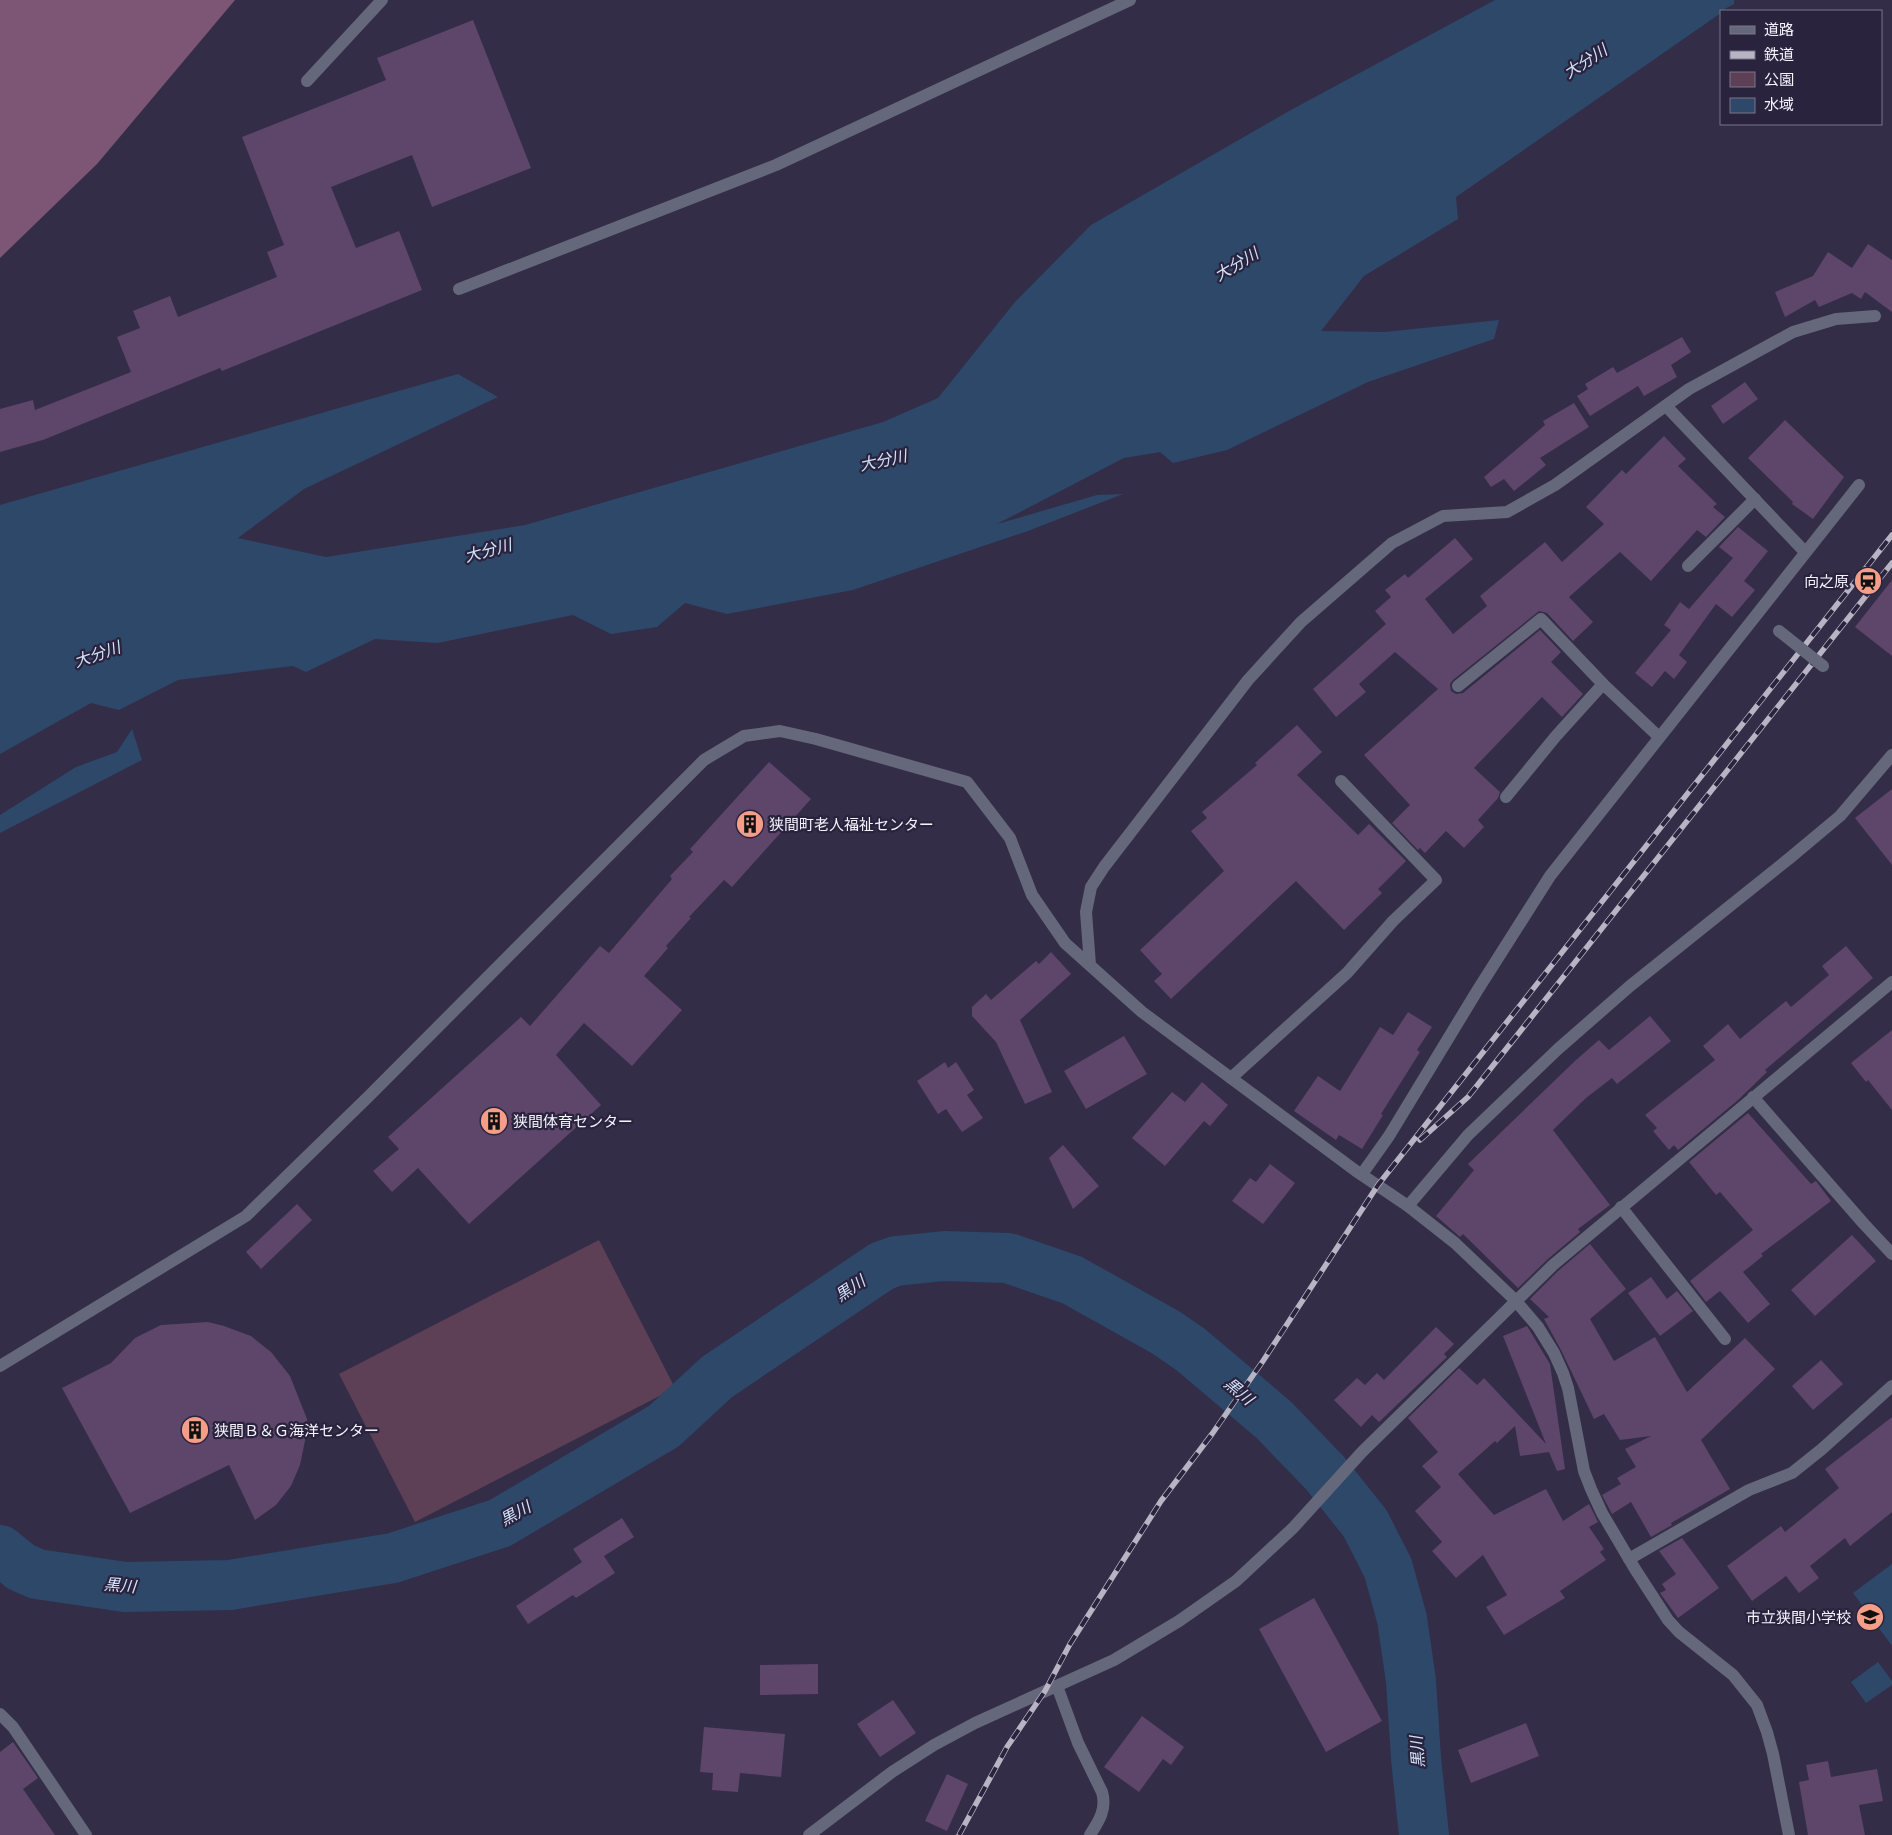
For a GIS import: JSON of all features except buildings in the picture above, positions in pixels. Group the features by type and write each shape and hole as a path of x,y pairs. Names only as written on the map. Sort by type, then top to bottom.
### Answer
{"street":[{"path":"307,81 382,0"},
{"path":"459,289 776,165 1130,0"},
{"path":"1090,965 1086,912 1092,886 1104,867 1248,680 1300,622 1392,543 1443,516 1507,512 1554,485 1689,389 1793,332 1836,319 1875,316"},
{"path":"1666,406 1805,552"},
{"path":"1362,1174 1389,1136 1477,991 1550,876 1859,485"},
{"path":"1688,566 1755,499"},
{"path":"1458,686 1542,619 1603,684 1659,738"},
{"path":"1779,631 1823,666"},
{"path":"1506,797 1556,736 1603,684"},
{"path":"0,1366 246,1216 369,1096 704,760 744,736 780,731 816,739 967,782 1010,838 1032,895 1065,943 1142,1012 1408,1206 1455,1243 1515,1300 1538,1327 1563,1373 1568,1388 1587,1480 1599,1508 1629,1559 1668,1620 1679,1632 1733,1675 1757,1705 1767,1732 1788,1835"},
{"path":"1408,1206 1468,1135 1551,1056 1630,986 1840,816 1892,755"},
{"path":"1231,1078 1347,973 1393,921 1436,880 1341,781"},
{"path":"809,1835 892,1772 934,1745 975,1723 1114,1660 1195,1610 1236,1581 1293,1528 1362,1452 1515,1300 1569,1250 1892,982"},
{"path":"1753,1097 1892,1254"},
{"path":"1621,1207 1725,1339"},
{"path":"1629,1559 1749,1490 1785,1477 1797,1470 1892,1386"},
{"path":"1057,1686 1078,1743 1105,1800 1102,1814 1090,1835"},
{"path":"0,1714 13,1727 86,1835"}],"green space":[{"path":"599,1240 675,1388 415,1522 339,1374"}],"shaded area":[{"path":"0,0 235,0 97,164 0,258"}],"water":[{"name":"大分川","path":"1495,0 1734,0 1734,4 1720,10 1720,14 1456,197 1458,219 1364,276 1321,331 1385,332 1499,320 1494,339 1368,382 1227,450 1173,463 1160,452 1124,458 997,524 1097,495 1123,494 1028,531 853,590 727,614 685,603 657,627 611,634 573,615 438,643 375,639 306,672 293,666 178,680 119,710 91,703 0,754 0,505 458,374 498,397 304,489 238,538 326,557 525,525 883,422 938,398 1015,302 1091,225 1289,111"},
{"path":"132,729 142,760 0,833 0,815 76,767 117,752"},
{"path":"1892,1564 1892,1646 1853,1593"},
{"path":"1878,1662 1892,1681 1892,1685 1866,1703 1851,1682"}],"waterway":[{"name":"黒川","path":"0,1550 21,1567 37,1574 125,1587 230,1585 393,1558 500,1523 664,1426 717,1377 882,1266 896,1261 944,1256 1008,1258 1072,1280 1165,1332 1190,1349 1274,1420 1325,1473 1365,1523 1388,1568 1402,1619 1411,1681 1424,1835"}],"railway":[{"path":"959,1835 1007,1747 1045,1691 1070,1644 1161,1501 1212,1434 1263,1361 1378,1185 1892,535"},
{"path":"1420,1140 1468,1097 1892,563"}],"place":[{"name":"向之原","path":"1868,581"},
{"name":"狭間町老人福祉センター","path":"750,824"},
{"name":"狭間体育センター","path":"494,1121"},
{"name":"狭間Ｂ＆Ｇ海洋センター","path":"195,1430"},
{"name":"市立狭間小学校","path":"1870,1617"}]}
